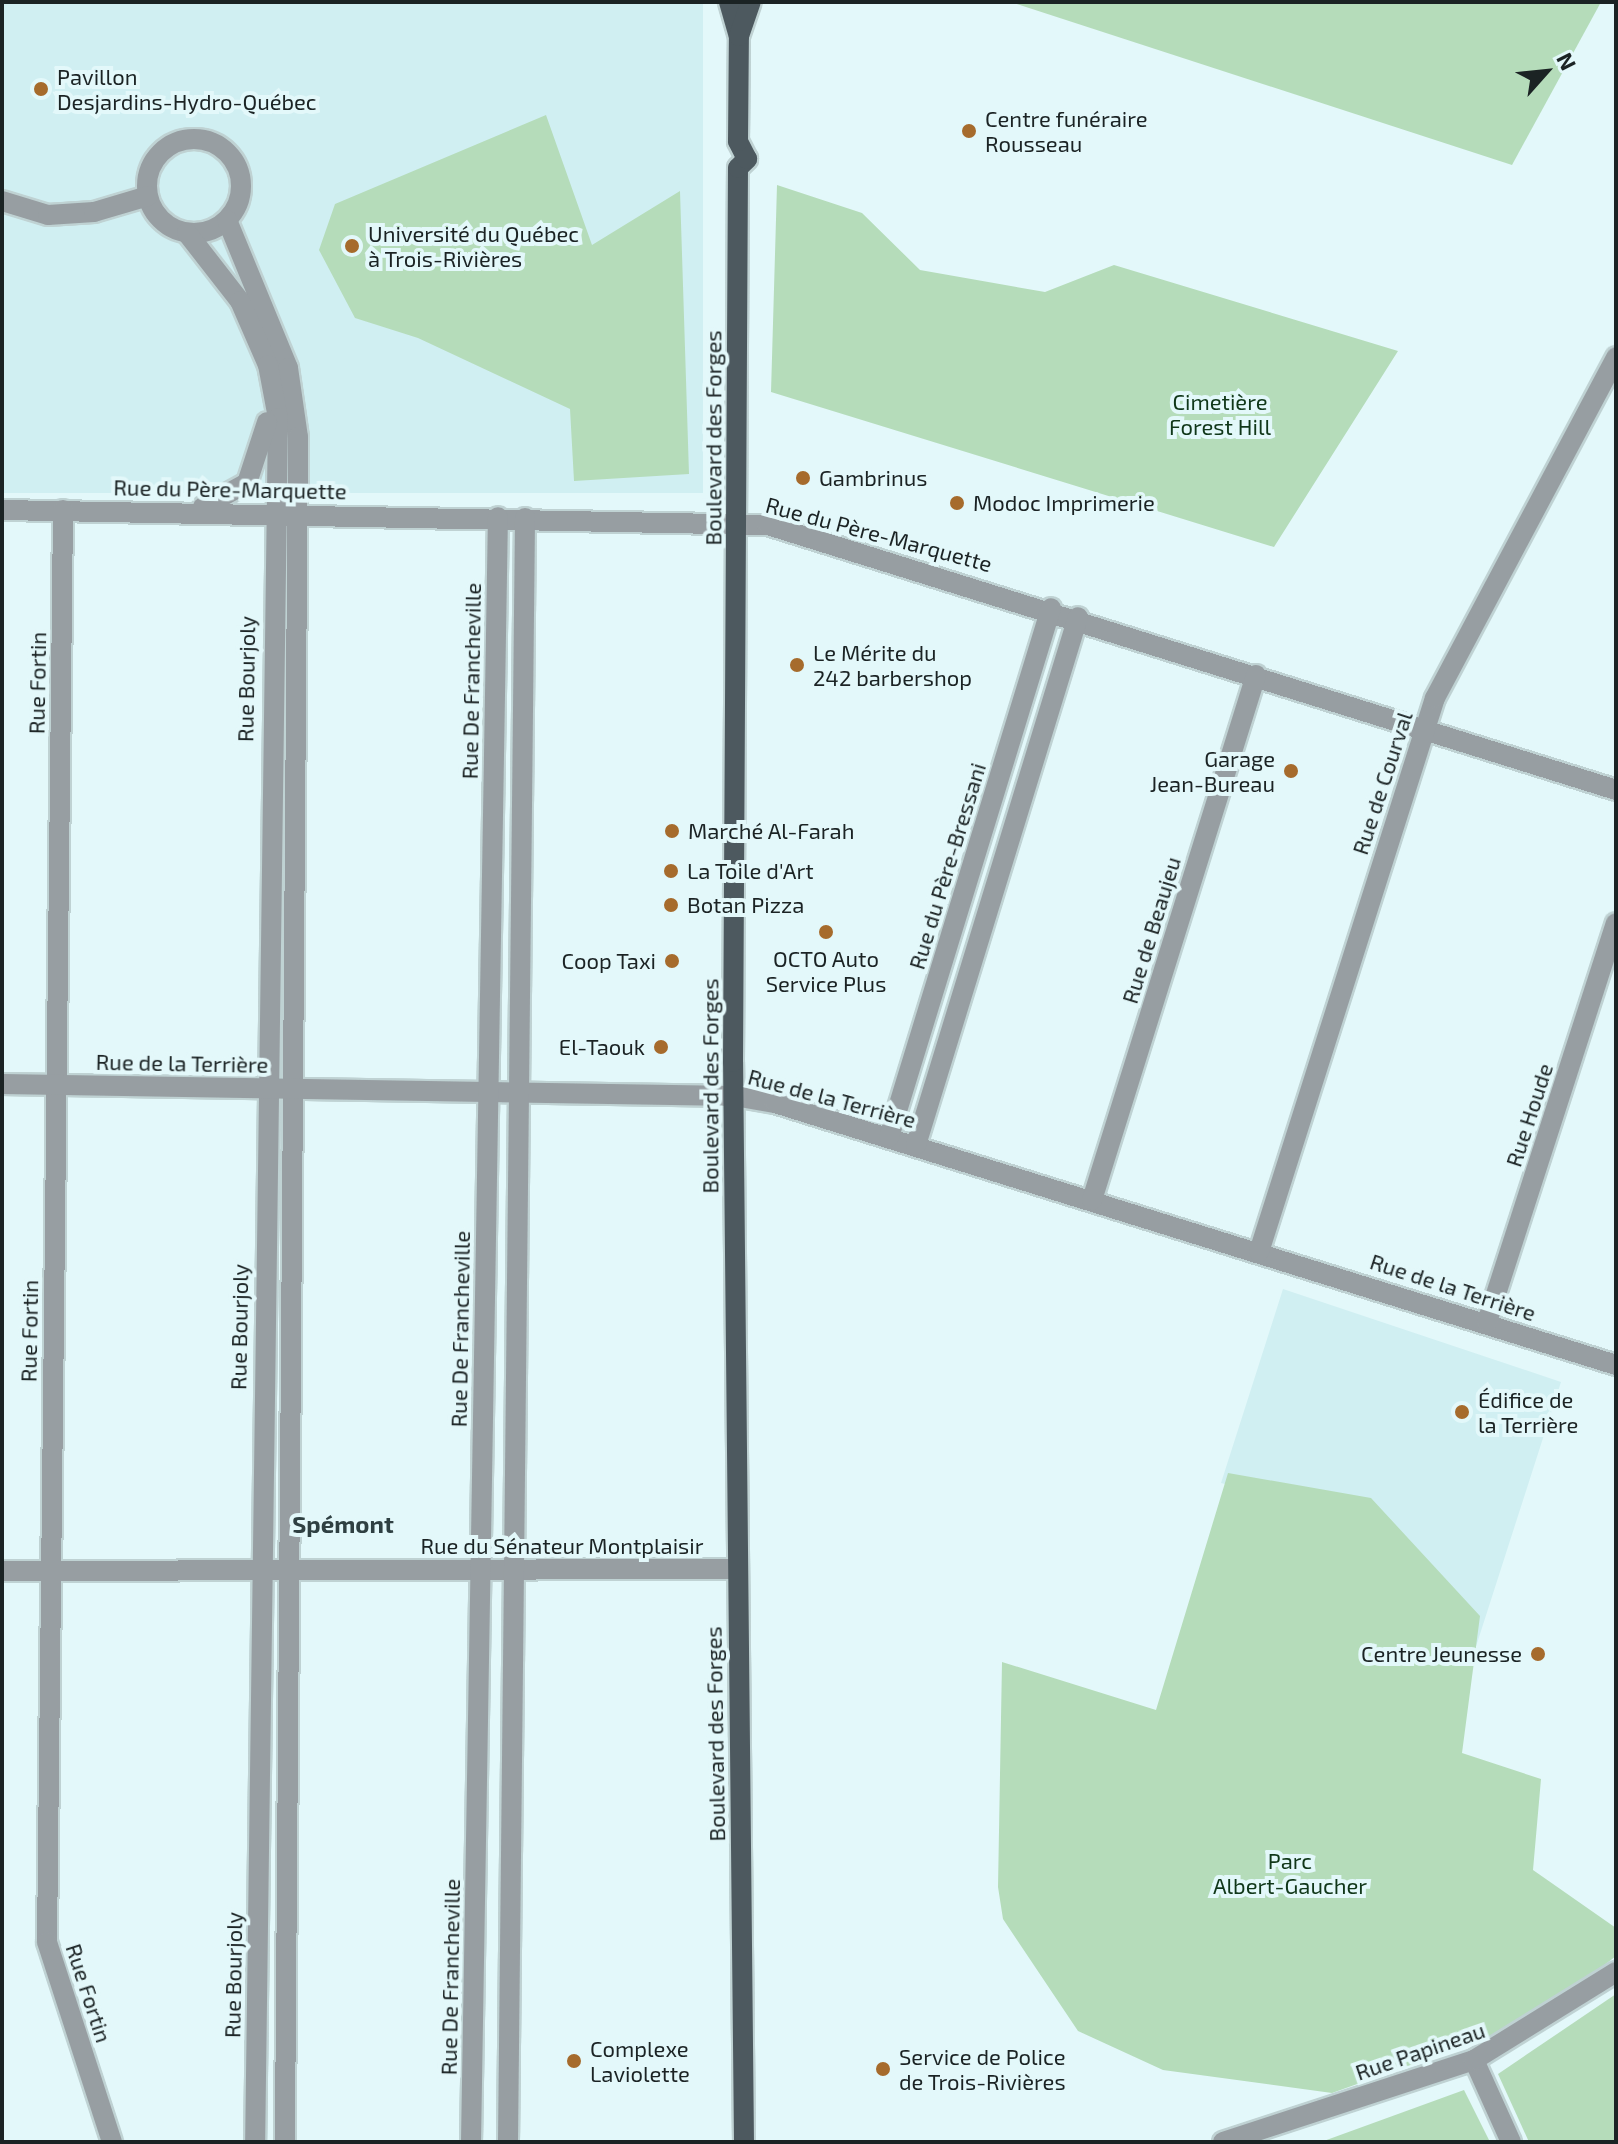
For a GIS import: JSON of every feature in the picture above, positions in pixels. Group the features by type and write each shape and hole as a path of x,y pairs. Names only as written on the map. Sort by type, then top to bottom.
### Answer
{"main road":[{"name":"Boulevard des Forges","path":"729,2 739,36 738,141 747,159 738,168 734,1096 744,2142"},
{"name":"Boulevard des Forges","path":"739,36 751,2"}],"street":[{"path":"188,512 235,494 251,478 274,386 240,301 187,233 162,221 148,196 151,167 169,146 213,143 240,178 227,220 291,378 300,514 285,2142"},
{"path":"2,201 48,215 94,212 148,196"},
{"path":"187,233 227,220"},
{"name":"Rue de Courval","path":"1259,1252 1424,730 1616,357"},
{"name":"Rue Bourjoly","path":"255,2142 274,386"},
{"name":"Rue du Père-Marquette","path":"2,510 736,521 1051,608 1616,790"},
{"name":"Rue Fortin","path":"63,510 47,1942 112,2142"},
{"name":"Rue De Francheville","path":"471,2142 498,517"},
{"path":"508,2142 525,518"},
{"name":"Rue du Père-Bressani","path":"889,1137 1051,608"},
{"path":"916,1145 1078,617"},
{"name":"Rue de Beaujeu","path":"1092,1200 1256,675"},
{"name":"Rue Houde","path":"1487,1322 1616,923"},
{"name":"Rue de la Terrière","path":"2,1084 734,1096 916,1145 1616,1365"},
{"name":"Rue du Sénateur Montplaisir","path":"2,1571 738,1569"},
{"name":"Rue Papineau","path":"1223,2142 1474,2060 1616,1972"},
{"path":"1474,2060 1511,2142"}],"shaded area":[{"name":"Université du Québec à Trois-Rivières","path":"2,2 703,2 703,493 2,493"},
{"path":"1283,1289 1561,1382 1427,1799 1322,1508 1221,1483"}],"green space":[{"path":"1011,2 1601,2 1512,165"},
{"path":"546,115 592,245 680,191 689,474 574,481 570,409 418,338 355,318 319,250 335,204"},
{"name":"Cimetière Forest Hill","path":"777,185 862,213 920,270 1045,292 1114,265 1398,351 1274,547 771,392"},
{"name":"Parc Albert-Gaucher","path":"1228,1473 1371,1498 1480,1616 1462,1753 1541,1779 1533,1870 1616,1928 1616,1956 1531,2022 1332,2093 1163,2070 1078,2031 1003,1919 998,1887 1002,1662 1156,1710"},
{"path":"1616,1994 1616,2142 1529,2142 1498,2074"},
{"path":"1464,2090 1490,2142 1321,2142"}],"place":[{"name":"Pavillon Desjardins-Hydro-Québec","path":"41,89"},
{"name":"Centre funéraire Rousseau","path":"969,131"},
{"name":"Université du Québec à Trois-Rivières","path":"352,246"},
{"name":"Gambrinus","path":"803,478"},
{"name":"Modoc Imprimerie","path":"957,503"},
{"name":"Le Mérite du 242 barbershop","path":"797,665"},
{"name":"Garage Jean-Bureau","path":"1291,771"},
{"name":"Marché Al-Farah","path":"672,831"},
{"name":"La Toile d'Art","path":"671,871"},
{"name":"Botan Pizza","path":"671,905"},
{"name":"OCTO Auto Service Plus","path":"826,932"},
{"name":"Coop Taxi","path":"672,961"},
{"name":"El-Taouk","path":"661,1047"},
{"name":"Édifice de la Terrière","path":"1462,1412"},
{"name":"Centre Jeunesse","path":"1538,1654"},
{"name":"Complexe Laviolette","path":"574,2061"},
{"name":"Service de Police de Trois-Rivières","path":"883,2069"}],"district":[{"name":"Spémont","path":"343,1524"}]}
